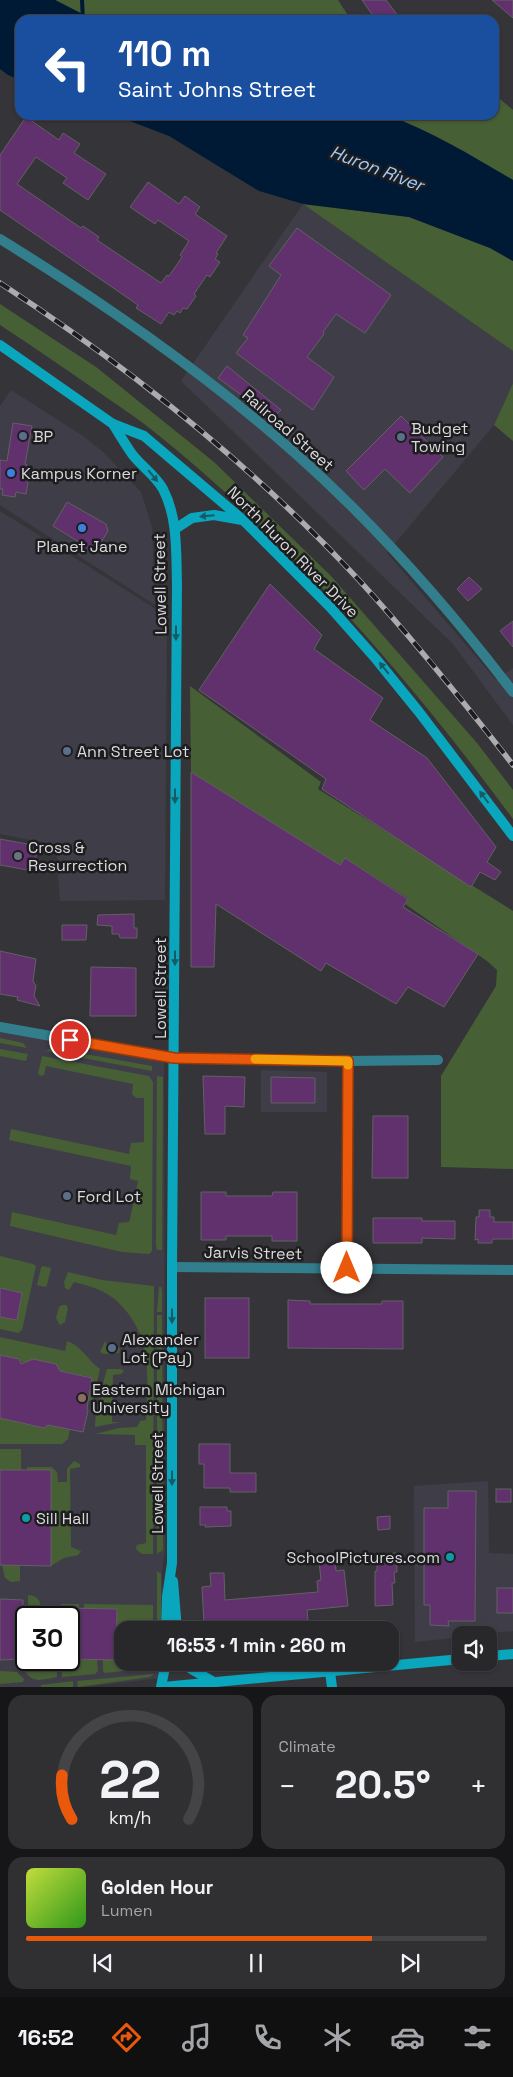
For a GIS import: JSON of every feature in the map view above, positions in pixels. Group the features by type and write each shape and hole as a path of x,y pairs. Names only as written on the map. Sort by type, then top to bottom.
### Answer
{"main road":[{"name":"North Huron River Drive","path":"0,345 113,424 144,436 242,520 330,607 376,659 420,712 513,836"},
{"name":"Lowell Street","path":"113,424 132,455 151,473 162,488 169,503 175,529 177,584 172,1267 172,1572 176,1621"},
{"path":"175,529 192,518 214,515 242,520"},
{"name":"Lowell Street","path":"166,1621 167,1597 172,1572"},
{"path":"497,1655 513,1654"},
{"path":"165,1671 162,1687 452,1660"},
{"path":"195,1671 214,1682"},
{"path":"330,1672 332,1687"}],"street":[{"name":"Railroad Street","path":"0,239 117,315 182,361 297,455 356,511 411,570 480,648 513,692"},
{"path":"0,1027 174,1058 348,1061 438,1060"},
{"path":"347,1268 348,1061"},
{"name":"Jarvis Street","path":"172,1267 513,1270"}],"shaded area":[{"path":"303,204 513,351 513,383 494,425 387,553 496,680 513,668 513,725 453,644 181,381"},
{"path":"11,390 83,436 103,452 141,492 152,527 155,605 0,505 0,406"},
{"name":"Ann Street Lot","path":"0,511 167,616 165,900 60,901 56,845 0,834"},
{"name":"Eastern Michigan University","path":"0,1022 164,1052 165,1550 162,1571 164,1621 114,1621 114,1671 163,1671 161,1678 85,1687 0,1687"},
{"path":"261,1070 327,1072 327,1112 261,1112"},
{"path":"488,1481 489,1553 513,1554 513,1631 497,1632 497,1626 452,1626 452,1638 415,1642 414,1486"}],"green space":[{"path":"55,0 338,0 348,15 85,15"},
{"path":"499,98 513,110 513,180 436,136 401,120 499,120"},
{"path":"303,204 409,217 490,248 513,261 513,351"},
{"path":"0,304 96,367 214,462 331,576 477,743 513,790 513,819 432,714 300,564 203,473 152,430 0,325"},
{"path":"513,383 513,441 494,425"},
{"path":"190,686 321,782 318,789 513,911 513,1169 441,1167 441,1076 496,986 497,970 405,904 408,898 345,858 340,865 191,772"},
{"path":"0,1038 23,1043 27,1048 0,1043"},
{"path":"51,1048 152,1066 152,1071 46,1051"},
{"path":"0,1049 28,1054 26,1061 0,1056"},
{"path":"42,1056 149,1076 153,1082 152,1251 149,1254 122,1252 10,1226 12,1212 116,1235 119,1223 129,1222 138,1181 130,1179 131,1166 9,1140 11,1129 129,1154 131,1143 144,1142 144,1098 136,1098 132,1094 133,1084 46,1066 44,1075 41,1076 38,1074"},
{"path":"157,1076 163,1077 162,1250 157,1250 156,1245"},
{"path":"0,1256 36,1266 22,1330 18,1333 0,1329 0,1317 17,1320 22,1293 0,1288"},
{"path":"43,1266 51,1268 45,1287 37,1285"},
{"path":"68,1272 102,1280 154,1286 153,1554 142,1554 136,1549 137,1545 146,1543 146,1445 135,1445 135,1435 95,1434 119,1428 137,1427 140,1421 146,1420 147,1364 145,1350 135,1325 118,1302 95,1288 74,1282 69,1290 65,1288 64,1282"},
{"path":"159,1287 162,1290 162,1312 157,1312"},
{"path":"66,1305 68,1308 65,1322 60,1325 56,1318 59,1307"},
{"path":"157,1315 162,1315 163,1550 157,1554"},
{"path":"0,1337 65,1351 67,1341 77,1346 100,1369 93,1400 88,1401 92,1380 90,1377 21,1362 19,1359 0,1355"},
{"path":"105,1341 109,1349 118,1347 120,1349 119,1353 104,1354 100,1352"},
{"path":"107,1369 121,1369 124,1371 121,1374 113,1375 112,1422 120,1422 95,1427 96,1409"},
{"path":"0,1418 44,1428 48,1425 70,1429 68,1439 62,1444 0,1444"},
{"path":"0,1449 21,1449 21,1470 0,1470"},
{"path":"74,1461 80,1464 80,1467 70,1469 71,1547 81,1551 78,1555 64,1558 51,1566 51,1471 27,1470 27,1467 52,1467 57,1472 58,1482 67,1482 67,1469"},
{"path":"2,1565 20,1565 20,1581 11,1582 5,1578"},
{"path":"157,1571 161,1574 161,1621 157,1621"},
{"path":"28,1595 36,1597 41,1605 41,1606 28,1606"},
{"path":"61,1604 79,1604 79,1606 61,1606"},
{"path":"84,1604 153,1605 153,1621 117,1621 117,1609 84,1608"},
{"path":"80,1660 97,1660 98,1671 95,1674 62,1677 62,1671 80,1671"},
{"path":"103,1660 114,1660 114,1671 124,1671 105,1673 103,1671"},
{"path":"0,1671 17,1672 24,1679 23,1682 0,1684"},
{"path":"26,1671 57,1671 57,1677 36,1680"},
{"path":"153,1674 150,1677 78,1687 77,1681"},
{"path":"73,1681 73,1687 41,1687 41,1685"}],"water":[{"path":"0,0 55,0 84,15 15,15 15,78 0,69"},
{"name":"Huron River","path":"127,120 400,120 467,153 513,180 513,261 490,248 409,217 303,204 259,191 169,136"}],"building":[{"path":"362,0 386,0 397,15 372,15"},
{"path":"492,0 513,0 513,18"},
{"path":"24,120 30,120 59,140 63,133 80,144 74,153 106,174 88,200 63,183 67,178 36,157 17,184 81,228 83,226 99,237 97,240 161,283 167,275 169,276 182,257 180,255 189,241 158,220 155,224 130,207 148,182 179,204 185,196 200,207 195,214 227,236 216,253 218,254 215,259 220,262 210,277 207,275 194,294 196,296 187,309 183,308 180,313 177,311 174,315 169,312 161,324 136,308 138,305 0,210 0,155"},
{"path":"297,228 391,295 365,333 336,314 323,332 324,334 307,357 334,377 313,410 236,353 248,338 243,335 281,275 269,266"},
{"path":"227,366 281,410 273,418 218,378"},
{"name":"Budget Towing","path":"401,416 443,457 410,493 385,469 364,490 346,471"},
{"path":"13,423 32,426 25,464 27,469 30,470 26,494 16,492 15,497 2,495 3,489 0,489 0,460 7,461"},
{"name":"Planet Jane","path":"67,502 106,524 108,531 95,552 53,526"},
{"path":"469,577 482,589 468,601 457,589"},
{"path":"270,584 322,635 314,649 383,698 370,720 427,758 496,847 487,862 501,872 495,880 480,872 471,887 322,789 326,779 199,690"},
{"path":"513,621 513,647 500,631"},
{"path":"191,772 340,865 345,858 408,899 403,907 478,954 444,1007 408,987 396,1004 326,963 321,971 216,904 214,967 191,967"},
{"name":"Cross & Resurrection","path":"0,839 38,846 33,871 0,865"},
{"path":"134,914 134,928 137,928 137,938 120,938 119,934 112,934 112,926 97,925 98,915"},
{"path":"62,925 87,925 86,940 62,940"},
{"path":"0,951 36,959 33,981 36,986 34,996 40,1006 17,1000 18,997 0,994"},
{"path":"91,967 136,968 136,1016 90,1016"},
{"path":"203,1076 245,1077 244,1107 225,1106 225,1134 205,1134"},
{"path":"271,1077 315,1078 315,1103 271,1103"},
{"path":"373,1116 408,1116 408,1178 372,1178"},
{"path":"201,1192 226,1192 226,1196 272,1196 273,1192 297,1192 297,1241 272,1241 272,1236 226,1236 226,1240 201,1240"},
{"path":"479,1210 490,1210 490,1217 494,1217 494,1222 513,1222 513,1239 494,1239 492,1243 478,1243 478,1239 475,1240 476,1217 479,1217"},
{"path":"373,1218 422,1218 422,1221 455,1221 455,1239 422,1238 422,1243 373,1243"},
{"path":"0,1288 22,1293 17,1320 0,1317"},
{"path":"205,1298 249,1298 249,1358 205,1358"},
{"path":"288,1300 310,1301 310,1304 382,1304 382,1301 403,1301 403,1349 288,1348"},
{"path":"0,1355 19,1359 21,1364 33,1359 56,1364 60,1371 92,1378 83,1432 48,1425 44,1428 0,1418"},
{"path":"199,1444 230,1444 230,1473 256,1473 256,1492 230,1492 230,1488 204,1488 204,1464 199,1464"},
{"name":"Sill Hall","path":"0,1470 51,1470 51,1566 0,1565"},
{"path":"496,1489 511,1489 511,1502 496,1502"},
{"name":"SchoolPictures.com","path":"448,1491 476,1491 475,1621 448,1621 449,1626 430,1625 430,1605 424,1605 424,1508 448,1508"},
{"path":"200,1507 227,1507 227,1511 231,1511 231,1526 205,1527 206,1525 200,1525"},
{"path":"390,1516 390,1529 378,1530 377,1517"},
{"path":"396,1553 397,1572 394,1572 395,1583 392,1583 393,1605 375,1606 375,1571 377,1571 377,1565 381,1565 380,1556"},
{"path":"335,1559 336,1571 344,1570 348,1606 307,1610 308,1621 204,1621 202,1587 211,1586 210,1573 224,1573 225,1600 318,1592 317,1581 321,1580 319,1561"},
{"path":"497,1588 513,1588 513,1613 497,1613"},
{"path":"0,1599 23,1600 23,1606 15,1606 15,1659 0,1660"},
{"path":"80,1608 117,1609 117,1621 114,1621 114,1660 80,1659"}],"waterway":[{"path":"82,0 83,15"}],"railway":[{"path":"0,283 96,349 142,384 188,420 276,497 358,579 437,670 513,765"}],"slow traffic":[{"path":"255,1059 348,1061 348,1065"}],"place":[{"name":"BP","path":"23,436"},
{"name":"Budget Towing","path":"401,437"},
{"name":"Kampus Korner","path":"11,473"},
{"name":"Planet Jane","path":"82,528"},
{"name":"Ann Street Lot","path":"67,751"},
{"name":"Cross & Resurrection","path":"18,856"},
{"name":"Ford Lot","path":"67,1196"},
{"name":"Alexander Lot (Pay)","path":"112,1348"},
{"name":"Eastern Michigan University","path":"82,1398"},
{"name":"Sill Hall","path":"26,1518"},
{"name":"SchoolPictures.com","path":"450,1557"}],"route":[{"path":"70,1040 174,1058 348,1061 347,1268"}]}
